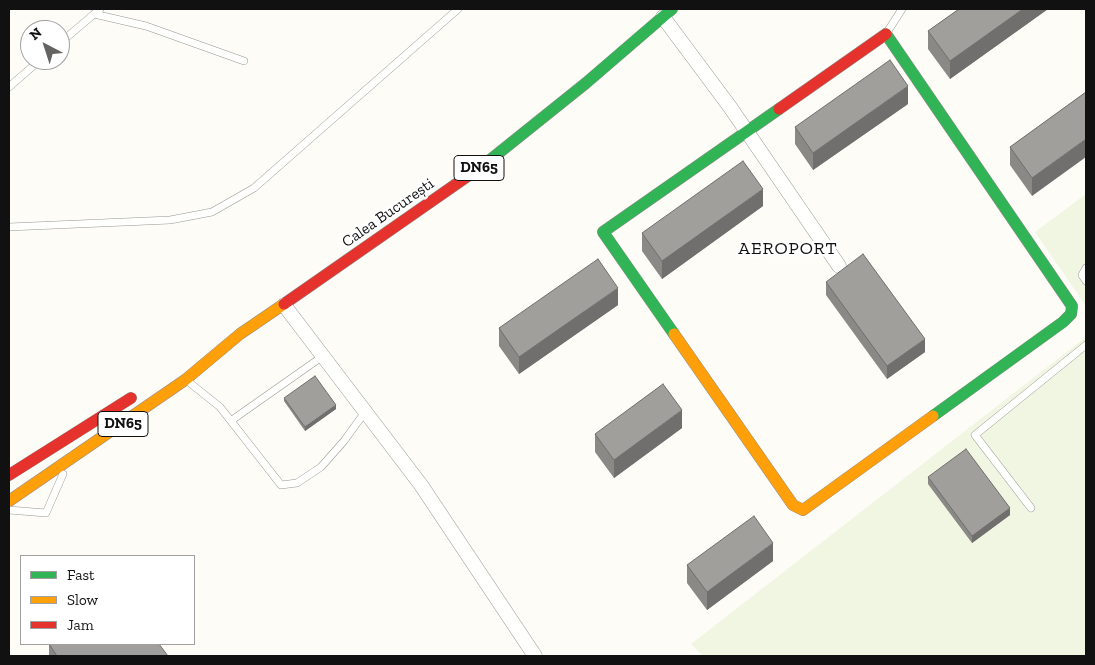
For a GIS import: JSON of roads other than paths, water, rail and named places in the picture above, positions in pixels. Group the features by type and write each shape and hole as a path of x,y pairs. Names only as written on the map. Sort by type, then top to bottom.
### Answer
{"main road":[{"name":"Calea București","path":"9,501 185,380 232,340 489,161 586,83 668,13"},
{"path":"886,34 1068,299 1072,306 1071,314 1055,328 803,510 793,505 603,232 886,34"},
{"name":"Calea București","path":"184,365 232,340"},
{"name":"DN65","path":"9,475 144,390"},
{"name":"DN65","path":"9,462 82,429"}],"street":[{"path":"668,13 746,133 839,266"},
{"path":"284,304 421,485 535,656"}],"lane":[{"path":"9,227 170,220 212,212 254,188 458,9"},
{"path":"886,34 902,9"},
{"path":"70,34 97,11 146,26 244,61"},
{"path":"9,87 29,70"},
{"path":"1086,268 1082,275 1086,281"},
{"path":"1031,508 975,435 1086,345"},
{"path":"232,420 324,355"},
{"path":"185,380 220,407 232,420 280,485 296,483 321,467 344,441 365,412"},
{"path":"9,510 46,513 68,462"}],"district":[{"name":"AEROPORT","path":"788,249"}]}
